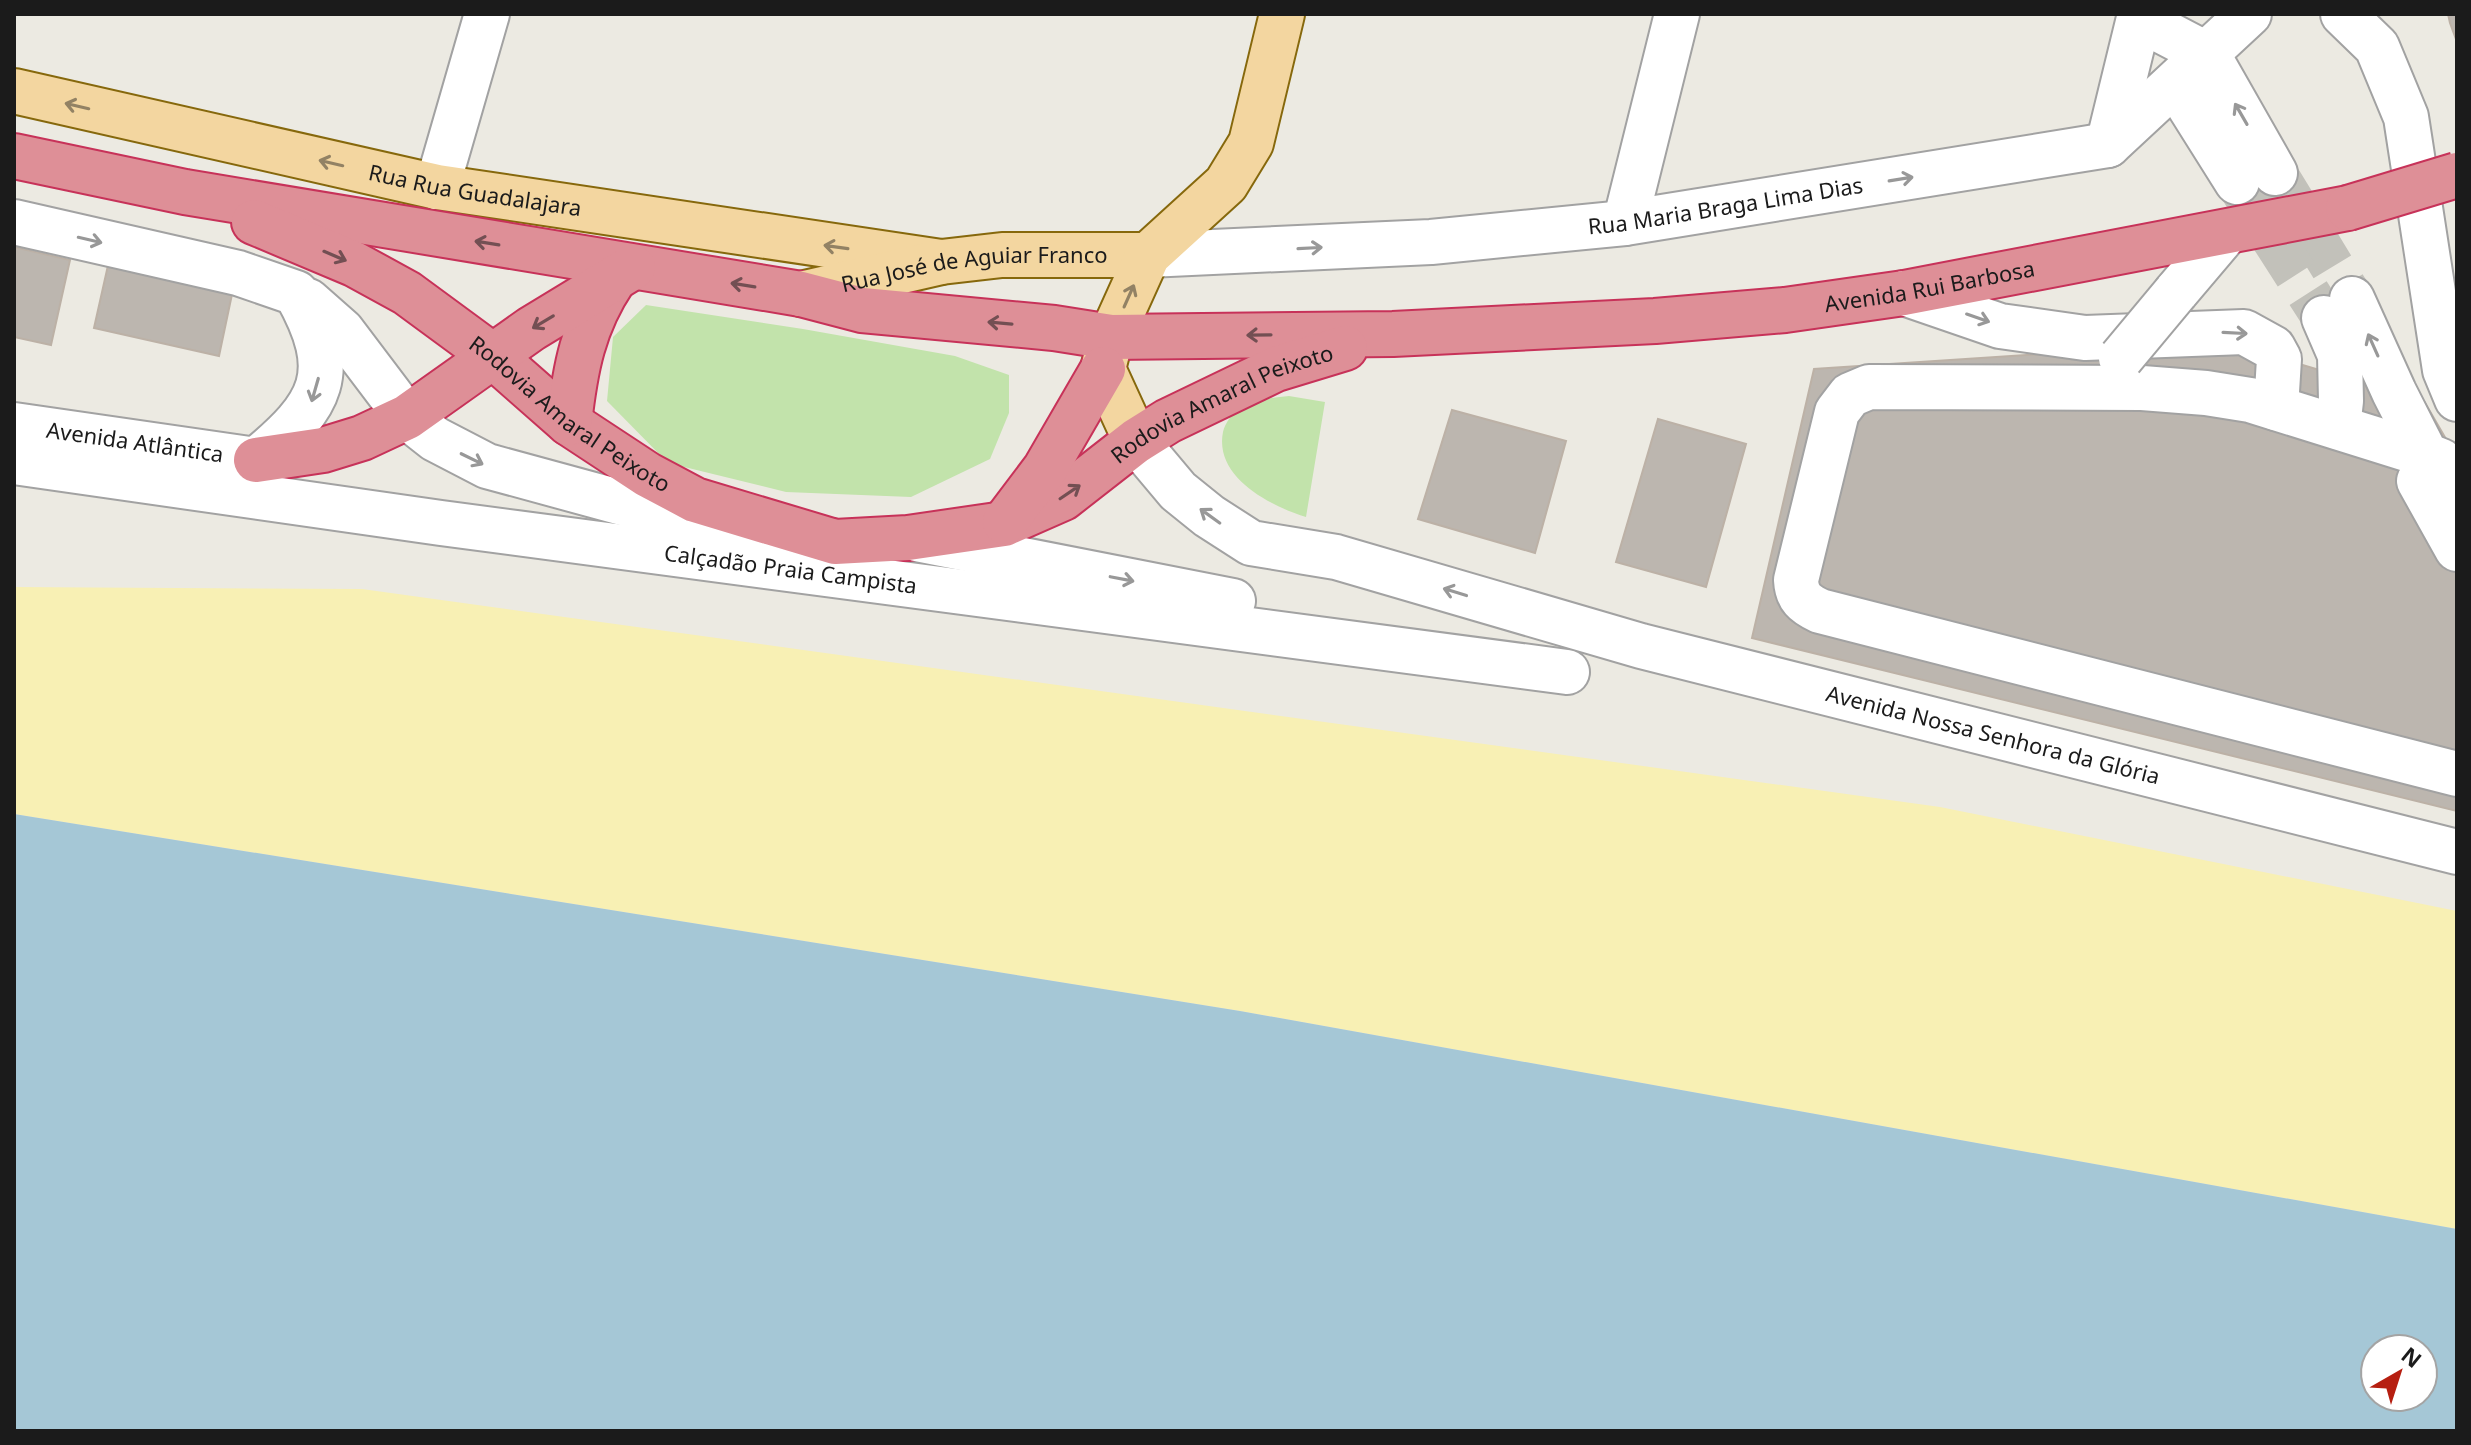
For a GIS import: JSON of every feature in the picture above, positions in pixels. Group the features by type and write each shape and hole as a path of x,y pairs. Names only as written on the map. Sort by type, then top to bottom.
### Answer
{"highway":[{"name":"Rodovia Amaral Peixoto","path":"14,156 185,192 624,273 801,294 862,310 1054,328 1107,353 1393,334"},
{"name":"Avenida Rui Barbosa","path":"1393,334 1655,321 1785,310 1904,293 2348,208 2457,175"},
{"name":"Rodovia Amaral Peixoto","path":"185,192 354,264 407,293 494,357 569,423 648,475 695,500 835,542 908,538 1004,524 1063,498 1136,441 1205,402 1276,369 1393,334"},
{"path":"256,460 323,450 362,438 407,417 531,329 624,273"},
{"path":"569,423 574,377 591,318 624,273"},
{"path":"1004,524 1045,469 1107,353"}],"main road":[{"name":"Rua José de Aguiar Franco","path":"1107,353 1148,255 1226,184 1251,143 1282,14"},
{"name":"Rua Rua Guadalajara","path":"14,91 437,187 941,262"},
{"name":"Rua José de Aguiar Franco","path":"801,294 941,262 1002,255 1148,255"},
{"path":"1107,353 1136,441"}],"street":[{"path":"437,187 487,14"},
{"path":"1625,223 1677,14"},
{"path":"2108,145 2249,14"},
{"path":"2343,14 2377,47 2406,117 2445,370 2457,399"},
{"path":"2108,145 2139,17 2208,55 2256,178 2176,85"},
{"name":"Rua Maria Braga Lima Dias","path":"1148,255 1431,242 1625,223 2108,145"},
{"path":"14,222 238,273 296,293 324,313 342,331 407,417 435,439 487,466 718,529 835,542"},
{"path":"2115,365 2226,233"},
{"path":"256,460 291,431 309,408 319,385 321,350 312,321 296,293"},
{"path":"1904,293 2000,326 2085,338 2244,332 2273,348 2279,359 2276,408"},
{"path":"2338,427 2338,308 2442,468 2457,505"},
{"path":"2457,549 2379,413 2270,383 2115,365 1965,375 1893,385 1878,391 1868,400 1858,423 1824,559 1825,572 1831,583 1844,588 2457,747"},
{"path":"2130,662 2068,685 1826,625 1817,620 1796,591 1796,580 1837,412 1850,395 1869,387 2142,388 2206,393 2250,400 2338,427 2442,468"},
{"name":"Avenida Atlântica","path":"14,425 256,460"},
{"name":"Avenida Nossa Senhora da Glória","path":"1136,441 1178,491 1251,543 1336,557 1657,650 2457,852"},
{"name":"Calçadão Praia Campista","path":"14,462 441,523 1567,672"},
{"path":"908,538 1332,620 1455,635 1530,615"},
{"path":"1805,603 1820,611 2457,774"}],"green space":[{"path":"646,305 955,356 1009,375 1009,413 990,459 911,497 786,492 668,463 607,401 613,337"},
{"path":"1289,396 1325,402 1306,517 1277,505 1248,487 1227,463 1223,448 1224,429 1238,409 1246,404"}],"sand":[{"path":"14,587 362,589 1940,807 2457,911 2457,1229 1240,1011 14,814"}],"water":[{"path":"14,814 1240,1011 2457,1229 2457,1431 14,1431"}],"building":[{"path":"2448,14 2457,14 2457,42 2450,23"},
{"path":"14,247 70,260 51,345 14,337"},
{"path":"111,252 235,280 219,356 94,328"},
{"path":"2225,342 2424,401 2457,458 2457,811 1752,638 1814,369"},
{"path":"1452,410 1566,441 1535,553 1418,519"},
{"path":"1658,419 1746,444 1706,587 1616,562"}],"tunnel":[{"path":"2275,173 2352,299"},
{"path":"2237,182 2324,318"}]}
